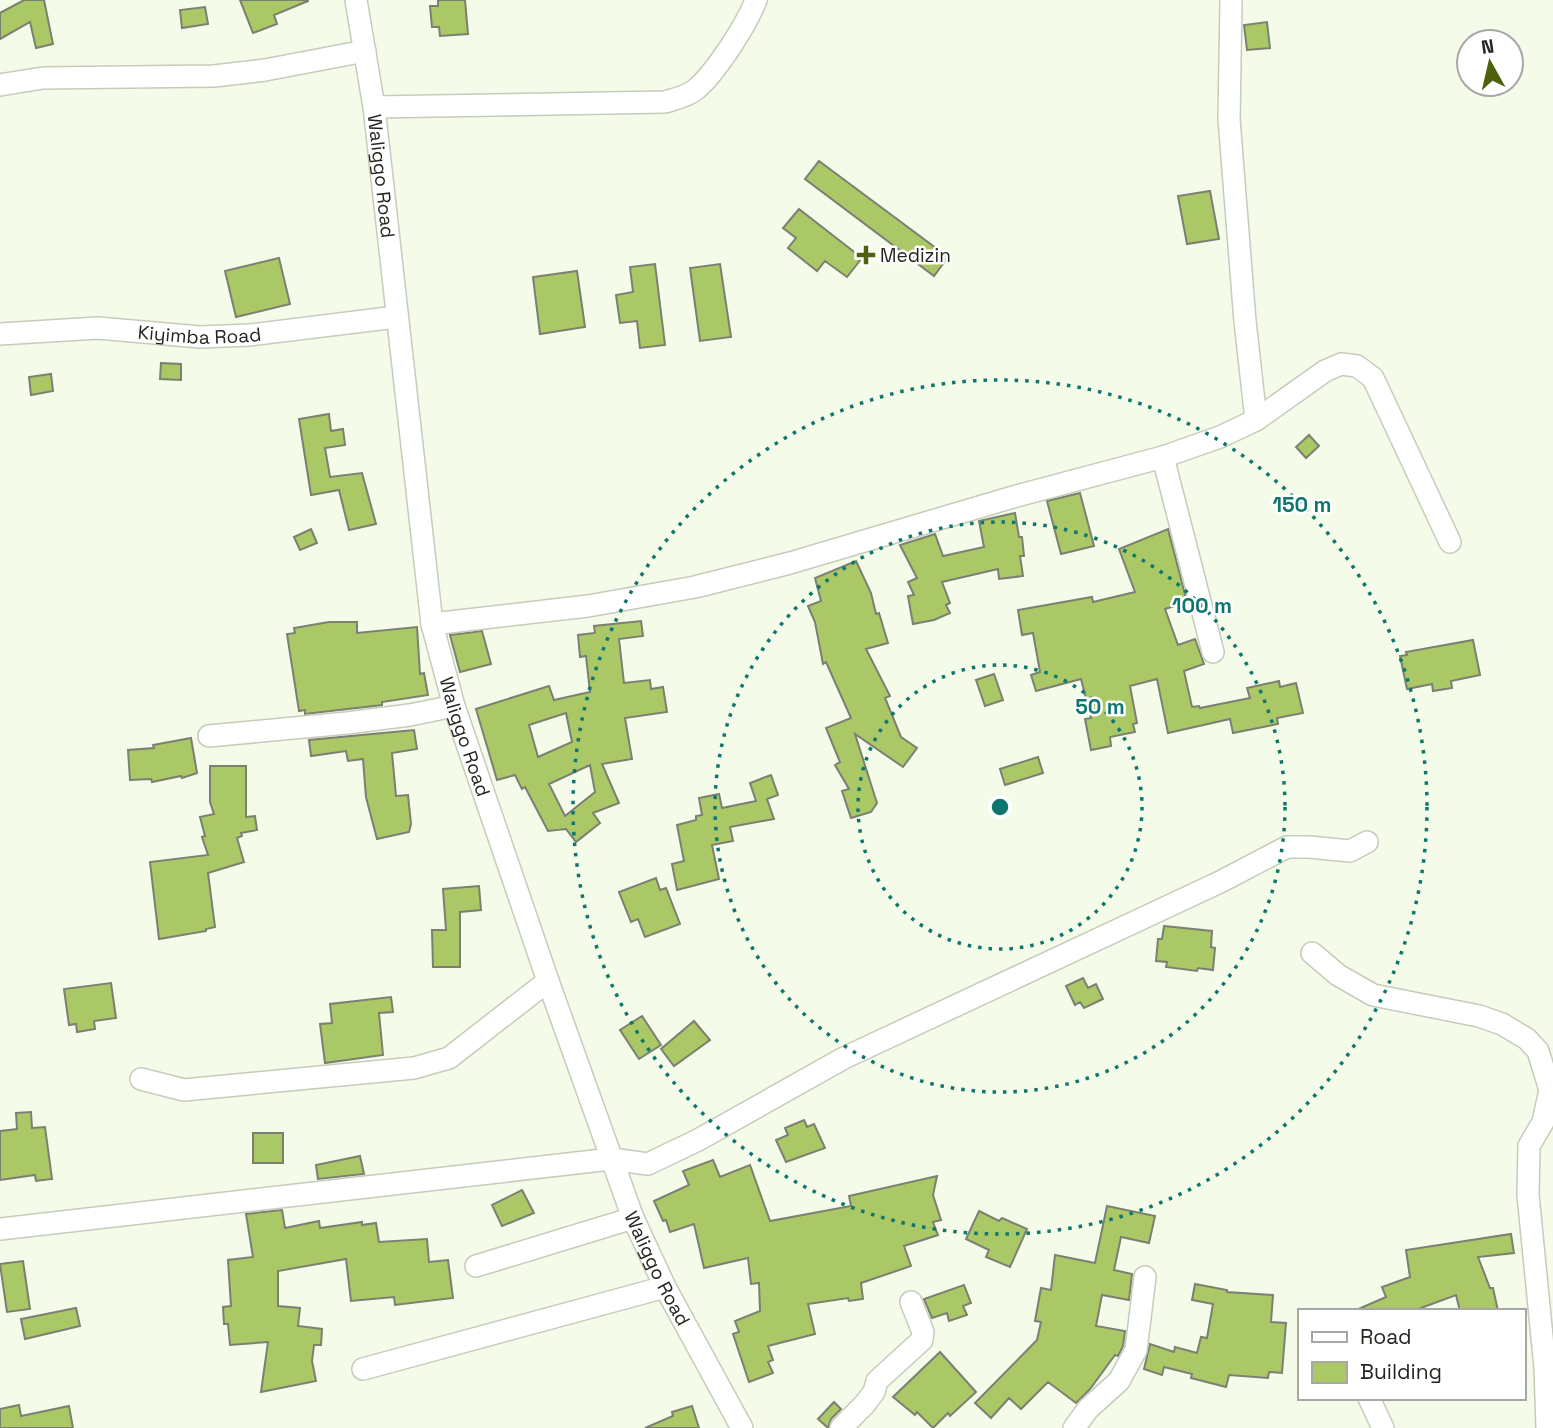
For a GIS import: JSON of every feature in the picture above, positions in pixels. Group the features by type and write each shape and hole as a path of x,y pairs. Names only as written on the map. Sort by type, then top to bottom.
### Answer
{"street":[{"name":"Waliggo Road","path":"356,0 374,107 432,624 454,706 633,1218 665,1287 742,1428"},
{"path":"374,107 665,102 694,92 710,75 751,14 756,0"},
{"path":"1231,0 1229,118 1245,321 1256,420"},
{"path":"0,85 43,78 214,76 265,70 365,51"},
{"name":"Kiyimba Road","path":"0,334 98,328 200,337 250,335 396,317"},
{"path":"432,624 588,606 695,587 790,564 1013,497 1163,457 1220,437 1256,420 1325,371 1341,364 1357,366 1373,378 1450,542"},
{"path":"1163,457 1213,652"},
{"path":"209,736 347,723 454,706"},
{"path":"0,1229 611,1159 648,1164 698,1140 844,1058 1220,882 1287,847 1350,851 1367,842"},
{"path":"1312,953 1338,975 1373,995 1479,1016 1502,1024 1527,1039 1538,1051 1550,1090 1543,1122 1530,1146 1528,1195 1545,1367 1547,1428"},
{"path":"141,1079 184,1090 414,1068 450,1058 548,981"},
{"path":"477,1266 633,1218"},
{"path":"1074,1428 1088,1409 1119,1381 1136,1350 1145,1278"},
{"path":"363,1369 665,1287"},
{"path":"841,1428 874,1392 877,1381 922,1340 923,1332 911,1301"},
{"path":"1370,1400 1383,1428"}],"building":[{"path":"24,0 44,0 53,44 36,48 30,22 0,39 0,13"},
{"path":"240,0 308,1 274,15 277,24 253,33"},
{"path":"438,0 465,0 468,34 440,36 439,27 432,27 430,6 438,6"},
{"path":"205,7 208,24 182,28 180,10"},
{"path":"1267,22 1270,48 1247,50 1244,25"},
{"path":"819,161 948,257 934,276 805,179"},
{"path":"1210,191 1219,239 1187,244 1178,196"},
{"path":"799,209 862,258 847,277 825,261 817,271 788,248 796,238 783,228"},
{"path":"279,258 290,304 236,317 225,271"},
{"path":"655,264 665,345 640,348 637,321 620,323 616,295 633,292 630,267"},
{"path":"720,264 731,337 700,341 690,268"},
{"path":"577,271 585,327 540,334 533,277"},
{"path":"161,363 181,364 181,380 160,379"},
{"path":"51,374 53,391 31,395 29,377"},
{"path":"329,414 331,431 343,429 345,445 325,448 330,477 362,473 376,524 349,530 339,490 311,495 299,419"},
{"path":"1309,435 1319,446 1306,458 1296,447"},
{"path":"1080,493 1094,546 1061,554 1047,501"},
{"path":"1015,513 1019,537 1022,537 1024,556 1020,556 1023,576 999,579 998,569 942,582 950,603 946,605 950,613 934,620 913,624 908,596 914,595 908,582 917,578 900,545 935,534 943,556 984,547 979,521"},
{"path":"311,529 317,543 300,550 294,537"},
{"path":"1168,529 1187,602 1165,609 1178,645 1195,639 1204,664 1184,671 1192,707 1200,708 1250,698 1247,688 1279,681 1280,687 1296,683 1303,713 1277,718 1278,724 1233,733 1230,719 1168,733 1157,679 1130,686 1137,723 1133,724 1135,732 1110,737 1111,746 1091,750 1085,719 1091,718 1081,679 1036,691 1031,675 1040,672 1033,633 1022,635 1018,610 1092,597 1093,602 1135,592 1119,549"},
{"path":"856,561 871,593 876,614 879,613 888,643 866,649 890,696 885,698 901,737 917,748 903,767 855,734 877,803 871,812 851,818 842,791 849,789 835,765 840,762 826,728 851,718 826,662 823,664 815,622 808,606 821,601 815,578"},
{"path":"641,621 643,636 619,639 624,683 650,680 651,689 663,687 667,712 625,718 632,759 602,764 619,803 593,813 600,823 576,842 566,829 548,831 525,787 522,789 515,775 497,780 476,709 549,686 554,700 590,692 586,656 580,657 578,635 595,633 594,626","holes":["566,713 572,742 538,757 529,725","590,765 595,792 565,816 549,784"]},
{"path":"329,622 357,622 357,633 417,627 420,674 424,673 428,695 382,702 382,705 305,714 305,710 299,711 287,634 295,633 294,628"},
{"path":"482,631 491,664 460,672 450,635"},
{"path":"1473,640 1480,675 1451,681 1452,688 1433,691 1432,684 1407,689 1400,656 1407,655 1406,652"},
{"path":"994,674 1003,700 985,706 976,680"},
{"path":"414,730 417,749 392,753 396,796 408,795 411,824 409,832 377,839 366,797 363,759 348,761 346,751 311,756 309,740"},
{"path":"191,738 197,773 152,782 151,779 130,780 128,750 154,748 153,745"},
{"path":"1038,757 1043,773 1005,785 1000,769"},
{"path":"210,766 246,766 246,817 255,816 257,830 241,833 242,836 237,838 244,862 208,873 215,927 159,939 150,862 208,855 202,837 205,836 200,817 214,814 210,802"},
{"path":"771,775 778,795 767,799 774,819 730,827 733,841 712,845 719,879 677,890 672,864 684,861 677,825 696,820 696,816 702,815 699,798 719,794 722,808 756,801 750,783"},
{"path":"656,878 660,890 666,888 680,924 645,937 638,919 631,922 619,892"},
{"path":"479,886 481,910 460,912 460,967 433,967 432,930 446,930 443,889"},
{"path":"1164,926 1212,931 1211,947 1215,948 1213,970 1166,967 1167,962 1156,961 1158,939 1162,939"},
{"path":"1083,978 1088,988 1096,984 1103,999 1084,1008 1080,1002 1075,1005 1066,986"},
{"path":"111,983 116,1018 94,1021 95,1029 77,1032 76,1024 69,1025 64,989"},
{"path":"391,997 393,1012 379,1013 383,1055 325,1063 320,1024 332,1023 330,1004"},
{"path":"642,1016 661,1045 639,1059 620,1030"},
{"path":"694,1021 710,1040 674,1066 661,1049"},
{"path":"31,1112 32,1128 45,1127 52,1179 36,1181 35,1175 0,1180 0,1131 17,1129 16,1113"},
{"path":"804,1120 807,1127 814,1124 825,1148 786,1162 776,1140 788,1135 785,1128"},
{"path":"253,1133 283,1133 283,1163 253,1163"},
{"path":"360,1156 364,1174 318,1179 316,1165"},
{"path":"713,1160 720,1177 750,1165 770,1221 851,1206 849,1196 937,1176 933,1195 941,1220 933,1222 938,1235 904,1246 911,1266 861,1283 863,1299 849,1301 848,1298 808,1304 815,1334 768,1346 773,1360 768,1362 773,1373 749,1382 733,1334 739,1332 735,1321 760,1311 759,1283 751,1284 748,1258 704,1268 694,1224 670,1232 654,1201 689,1185 683,1171"},
{"path":"522,1190 534,1213 502,1226 492,1205"},
{"path":"1107,1206 1155,1216 1149,1243 1121,1237 1114,1270 1132,1274 1129,1300 1102,1295 1096,1326 1125,1331 1123,1346 1118,1356 1115,1355 1076,1403 1048,1382 1021,1409 1009,1398 991,1418 975,1403 1037,1340 1041,1322 1035,1321 1041,1288 1051,1290 1055,1255 1095,1263"},
{"path":"282,1210 285,1228 319,1221 320,1228 362,1222 362,1225 376,1223 379,1242 427,1239 429,1262 448,1260 453,1298 395,1305 394,1297 351,1301 346,1259 278,1271 278,1306 300,1308 298,1326 322,1329 321,1345 314,1345 312,1361 316,1381 261,1392 268,1342 230,1345 228,1324 224,1324 223,1307 231,1306 228,1260 253,1257 246,1214"},
{"path":"979,1211 999,1221 1002,1218 1027,1229 1010,1267 986,1257 989,1250 966,1239"},
{"path":"1511,1234 1514,1253 1478,1257 1490,1288 1493,1288 1498,1309 1460,1309 1456,1295 1418,1309 1359,1309 1386,1297 1382,1287 1410,1277 1406,1250"},
{"path":"23,1261 30,1309 7,1312 0,1264"},
{"path":"1195,1284 1227,1292 1273,1295 1271,1322 1286,1323 1282,1373 1269,1372 1268,1378 1229,1375 1226,1387 1191,1378 1192,1374 1164,1367 1162,1375 1144,1369 1150,1344 1174,1352 1175,1347 1197,1353 1201,1337 1207,1338 1213,1304 1192,1300"},
{"path":"964,1285 971,1303 963,1306 967,1315 949,1321 947,1313 932,1318 924,1299"},
{"path":"76,1308 80,1326 25,1339 21,1319"},
{"path":"940,1352 976,1392 933,1428 917,1412 915,1415 893,1397"},
{"path":"834,1402 841,1409 831,1419 828,1428 818,1419"},
{"path":"19,1405 21,1416 69,1406 73,1428 0,1428 0,1409"},
{"path":"692,1406 699,1428 645,1428 673,1416 672,1412"}],"place":[{"name":"Medizin","path":"866,255"}]}
